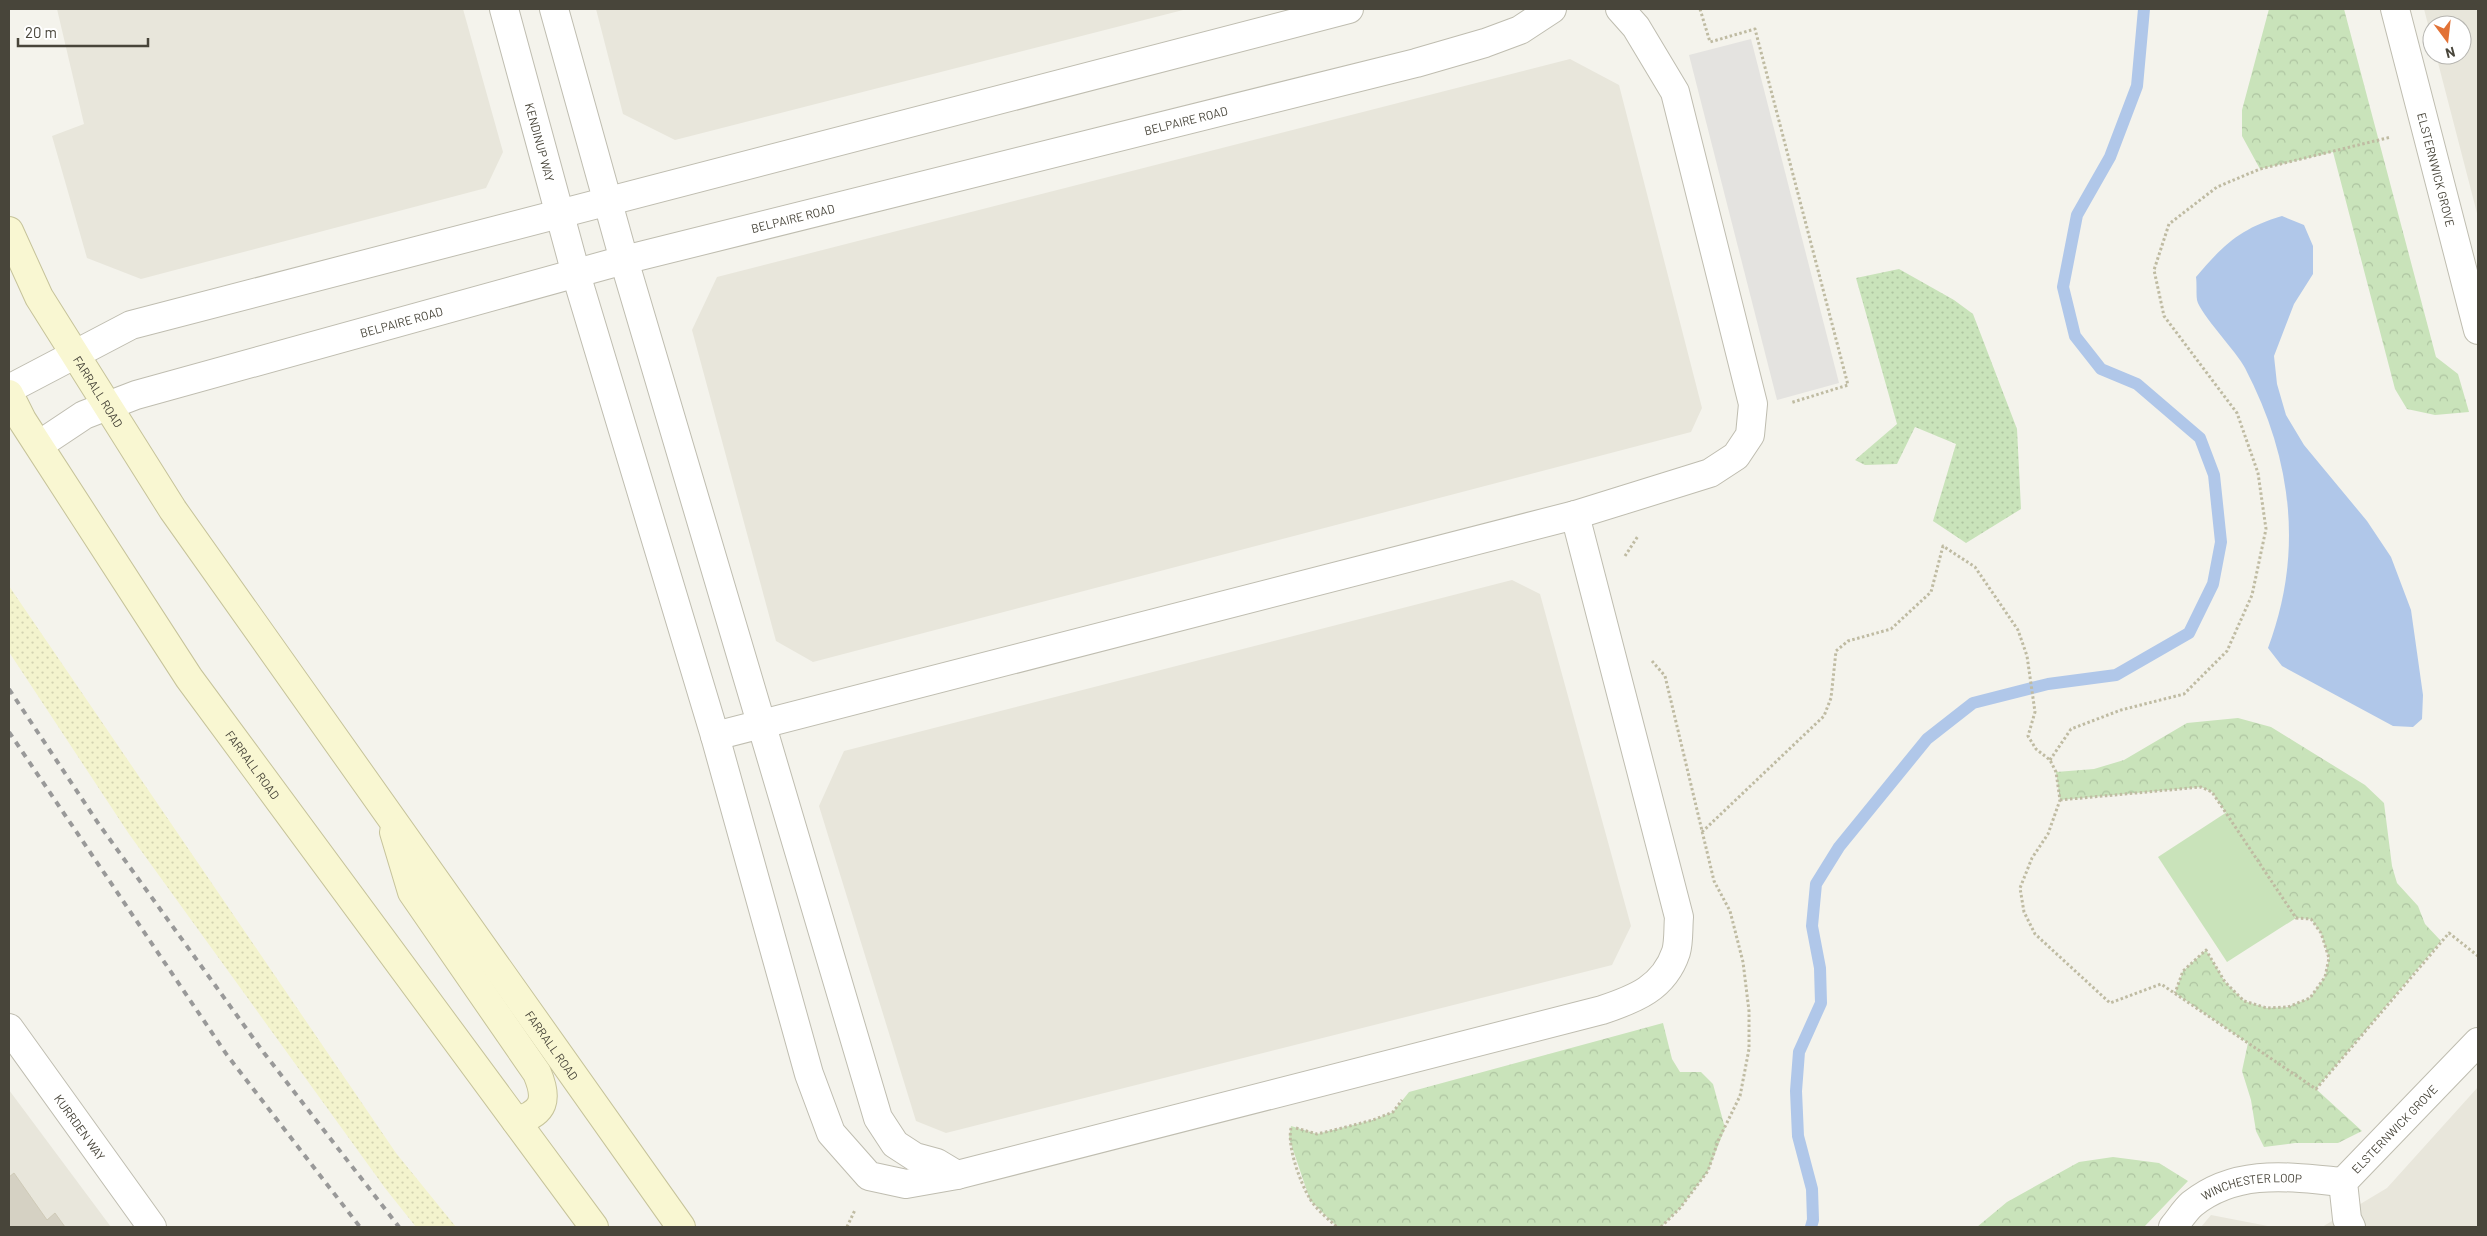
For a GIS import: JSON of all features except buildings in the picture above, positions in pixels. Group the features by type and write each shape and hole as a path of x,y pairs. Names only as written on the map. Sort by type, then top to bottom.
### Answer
{"main road":[{"name":"FARRALL ROAD","path":"9,231 39,297 173,510 682,1227"},
{"name":"FARRALL ROAD","path":"9,394 38,445 189,678 594,1227"},
{"name":"FARRALL ROAD","path":"389,814 412,892 537,1073 544,1094 541,1105 534,1114 516,1121"}],"street":[{"name":"KENDINUP WAY","path":"504,9 576,274 716,736 809,1074 831,1134 869,1176 906,1184 957,1175 1602,1010 1637,998 1666,974 1676,951 1680,917 1575,515"},
{"path":"554,9 624,260 762,724 832,968 878,1118 894,1144 915,1157 937,1163 957,1175"},
{"path":"9,389 131,325 1349,9"},
{"name":"BELPAIRE ROAD","path":"38,445 84,415 136,395 624,260 1416,63 1485,43 1520,30 1552,9"},
{"name":"ELSTERNWICK GROVE","path":"2394,9 2478,330"},
{"path":"716,736 1575,515 1710,473 1736,456 1750,435 1753,404 1675,92 1628,18"},
{"name":"KURRDEN WAY","path":"9,1028 152,1227"},
{"name":"ELSTERNWICK GROVE","path":"2351,1227 2347,1219 2343,1182 2478,1042"},
{"name":"WINCHESTER LOOP","path":"2173,1227 2192,1204 2222,1186 2250,1177 2274,1176 2343,1182"}],"path":[{"path":"2050,760 2071,729 2121,710 2184,694 2227,651 2252,596 2266,529 2258,473 2237,413 2164,316 2154,270 2169,224 2217,187 2260,169 2425,127"},
{"path":"1661,1227 1680,1208 1708,1171 1718,1141 1740,1096 1748,1049 1749,1011 1743,962 1730,910 1714,881 1701,832 1824,716 1831,698 1836,652 1848,641 1890,629 1930,592 1943,546 1976,567 2018,630 2027,656 2035,712 2028,736 2036,749 2050,760 2056,772 2060,800 2048,834 2032,858 2020,888 2024,912 2035,934 2110,1003 2161,984 2316,1089 2449,933 2478,956"},
{"path":"2060,800 2201,787 2212,792 2296,918 2311,919 2321,933 2329,958 2325,977 2310,998 2288,1007 2267,1008 2244,1001 2225,982 2206,950 2183,971 2175,993"},
{"path":"1291,1126 1289,1138 1310,1200 1337,1227"},
{"path":"847,1227 857,1206"}],"shaded area":[{"path":"57,9 463,9 503,152 486,188 141,279 87,258 52,136 84,124"},
{"path":"596,9 1187,9 675,140 623,114"},
{"path":"2424,9 2478,9 2478,217 2439,65 2472,65 2472,15 2426,15"},
{"path":"1751,39 1839,383 1777,400 1689,55"},
{"path":"1570,59 1619,85 1702,408 1691,432 813,662 776,641 692,330 717,277"},
{"path":"1512,580 1540,594 1631,926 1612,965 946,1133 916,1121 819,806 844,751"},
{"path":"2478,1087 2478,1227 2322,1227 2387,1188"},
{"path":"9,1090 111,1227 9,1227"},
{"path":"2211,1215 2273,1227 2201,1227"}],"green space":[{"path":"2269,9 2344,9 2436,357 2458,374 2469,412 2435,415 2407,409 2395,389 2333,152 2260,169 2242,136 2242,110"},
{"path":"1899,269 1954,300 1973,314 2017,429 2021,509 1966,543 1933,521 1956,444 1915,427 1897,464 1865,465 1855,460 1897,424 1856,278"},
{"path":"2238,718 2271,727 2365,785 2384,803 2392,866 2397,883 2418,906 2425,924 2441,941 2316,1089 2362,1131 2338,1143 2295,1143 2264,1147 2256,1131 2251,1100 2242,1071 2248,1043 2175,993 2183,971 2206,950 2225,982 2244,1001 2267,1008 2288,1007 2310,998 2325,977 2329,958 2321,933 2311,919 2296,918 2212,792 2201,787 2060,800 2056,772 2094,769 2124,760 2187,723"},
{"path":"2227,812 2296,918 2227,962 2158,857"},
{"path":"1663,1023 1672,1059 1680,1072 1701,1072 1713,1084 1725,1128 1708,1171 1680,1208 1661,1227 1337,1227 1310,1200 1289,1138 1291,1126 1317,1134 1373,1120 1393,1112 1409,1092"},
{"path":"2113,1157 2159,1163 2188,1181 2144,1227 1977,1227 2007,1202 2079,1162"}],"sand":[{"path":"9,586 396,1153 456,1227 416,1227 385,1188 129,834 9,652"}],"water":[{"path":"2282,216 2304,225 2313,246 2313,274 2294,304 2274,356 2277,384 2286,415 2304,445 2367,521 2391,557 2411,610 2423,695 2422,719 2413,727 2393,726 2282,666 2268,648 2279,612 2286,576 2289,541 2288,506 2282,471 2273,436 2261,402 2241,361 2200,306 2197,300 2196,277 2234,239 2255,226"}],"waterway":[{"path":"1811,1227 1813,1220 1812,1189 1798,1136 1796,1091 1799,1052 1821,1003 1820,968 1812,926 1816,884 1839,847 1927,739 1973,703 2048,684 2116,675 2189,633 2213,584 2221,542 2214,475 2200,438 2137,384 2101,369 2075,336 2063,287 2077,215 2110,157 2137,86 2144,9"}],"railway":[{"path":"9,689 98,823 264,1053 399,1227"},
{"path":"9,732 227,1055 360,1227"}]}
